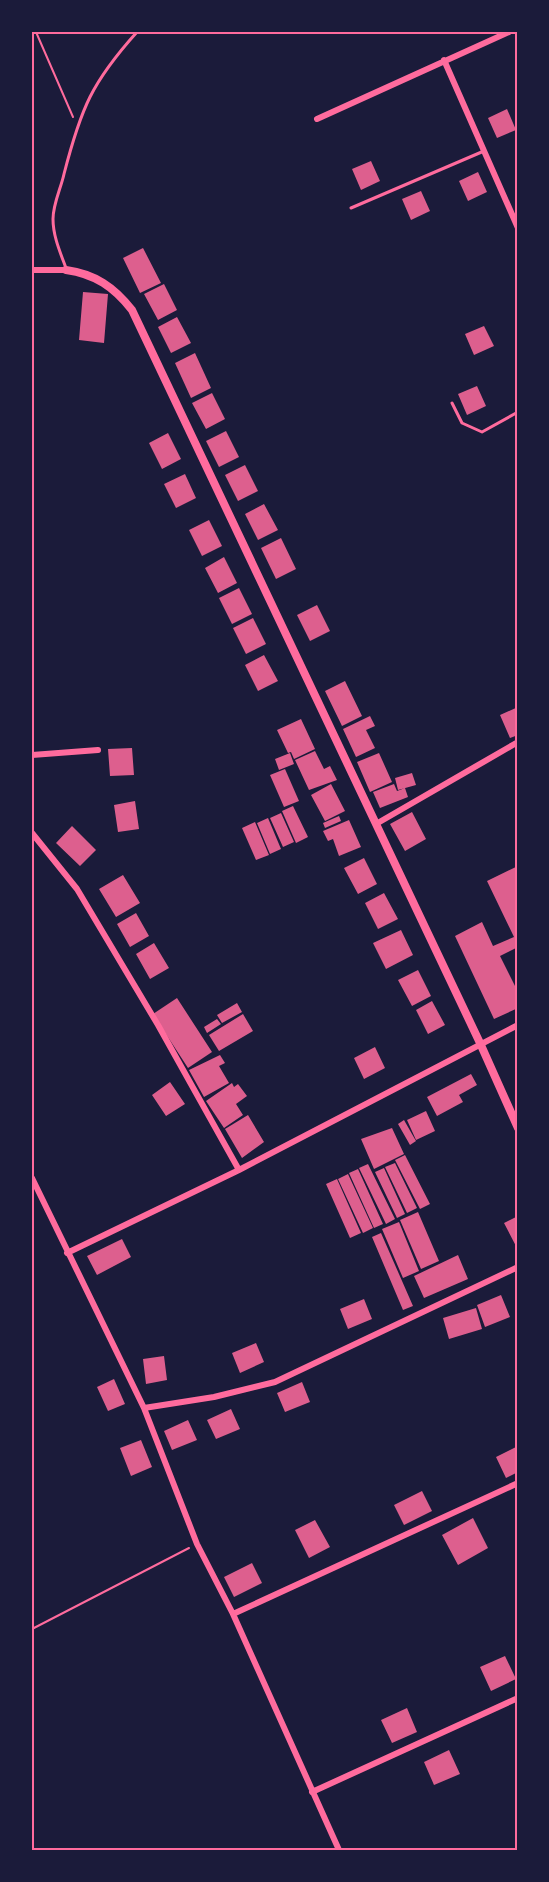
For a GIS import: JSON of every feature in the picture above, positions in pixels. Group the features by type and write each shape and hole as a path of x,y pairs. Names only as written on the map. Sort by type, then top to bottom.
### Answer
{"street":[{"path":"317,119 509,32"},
{"path":"444,60 518,228"},
{"path":"32,270 66,270 93,276 107,284 132,310 480,1043 518,1128"},
{"path":"376,824 518,742"},
{"path":"32,755 98,750"},
{"path":"32,833 77,889 158,1025 238,1170"},
{"path":"67,1253 238,1170 518,1025"},
{"path":"32,1178 144,1408 197,1544 233,1614 339,1851"},
{"path":"144,1408 214,1397 275,1382 518,1268"},
{"path":"233,1614 518,1483"},
{"path":"312,1792 518,1698"}],"lane":[{"path":"66,270 55,236 53,217 77,125 91,91 109,63 138,32"},
{"path":"351,208 483,151"},
{"path":"452,403 462,423 482,432 518,412"}],"path":[{"path":"36,32 77,125"},
{"path":"32,1629 197,1544"}],"building":[{"path":"507,109 516,130 497,138 488,118"},
{"path":"371,161 380,181 361,190 352,169"},
{"path":"478,172 487,192 468,201 459,181"},
{"path":"421,191 430,211 411,220 402,199"},
{"path":"143,248 161,283 140,293 123,258"},
{"path":"164,284 177,310 158,320 144,294"},
{"path":"83,292 108,294 104,343 79,340"},
{"path":"177,317 191,343 171,353 158,327"},
{"path":"484,326 494,346 474,355 465,334"},
{"path":"195,353 211,388 191,398 175,363"},
{"path":"477,386 486,406 467,415 458,394"},
{"path":"212,393 225,419 206,429 192,403"},
{"path":"226,431 239,457 219,467 206,441"},
{"path":"168,433 181,459 162,469 149,443"},
{"path":"245,465 258,491 238,501 225,475"},
{"path":"185,474 196,498 176,508 164,484"},
{"path":"264,504 278,530 258,540 245,514"},
{"path":"209,520 222,546 202,556 189,530"},
{"path":"281,538 296,569 276,579 261,548"},
{"path":"224,557 237,583 218,593 205,568"},
{"path":"239,588 252,614 232,624 219,598"},
{"path":"317,605 330,631 310,641 297,615"},
{"path":"253,618 266,644 246,654 233,628"},
{"path":"264,655 278,681 258,691 245,665"},
{"path":"345,681 362,716 342,726 325,691"},
{"path":"518,707 518,735 510,738 500,715"},
{"path":"370,716 375,726 366,730 375,748 356,757 343,729"},
{"path":"301,719 315,749 294,759 291,752 288,753 277,730"},
{"path":"132,748 134,775 110,776 108,749"},
{"path":"315,751 324,769 330,766 337,780 309,790 295,760"},
{"path":"290,753 294,764 279,770 275,759"},
{"path":"379,753 392,782 370,792 357,762"},
{"path":"285,769 299,801 284,807 270,775"},
{"path":"412,773 416,785 398,790 395,778"},
{"path":"331,784 345,811 325,821 311,795"},
{"path":"394,784 397,791 405,788 408,797 380,808 373,792"},
{"path":"135,801 139,829 118,832 114,805"},
{"path":"293,806 308,837 296,843 282,811"},
{"path":"412,812 426,839 405,851 390,824"},
{"path":"281,813 294,842 283,847 270,818"},
{"path":"339,816 341,821 325,828 323,823"},
{"path":"268,818 281,849 270,854 257,823"},
{"path":"349,820 361,847 339,856 333,839 328,841 323,831"},
{"path":"255,822 269,855 256,860 242,828"},
{"path":"72,826 96,850 80,866 56,843"},
{"path":"364,858 377,884 358,894 344,868"},
{"path":"518,866 518,947 500,956 518,992 518,1008 494,1019 455,936 482,922 493,946 514,937 487,881"},
{"path":"123,875 140,903 116,917 99,889"},
{"path":"384,893 398,919 378,929 365,903"},
{"path":"136,913 149,936 130,947 117,924"},
{"path":"401,930 413,955 386,969 373,943"},
{"path":"154,943 169,968 150,979 136,954"},
{"path":"418,970 431,996 412,1006 398,980"},
{"path":"177,998 212,1052 188,1068 153,1014"},
{"path":"432,1001 445,1025 428,1034 416,1010"},
{"path":"237,1003 242,1012 222,1023 217,1015"},
{"path":"243,1014 253,1031 219,1051 209,1035"},
{"path":"217,1019 221,1024 207,1033 204,1027"},
{"path":"375,1047 385,1068 364,1079 354,1058"},
{"path":"220,1055 225,1063 219,1066 229,1083 204,1097 189,1070"},
{"path":"471,1074 477,1085 459,1095 463,1102 437,1116 427,1097"},
{"path":"170,1082 185,1104 166,1116 152,1095"},
{"path":"232,1083 234,1087 238,1084 247,1096 236,1104 243,1115 224,1128 206,1101"},
{"path":"426,1111 435,1131 416,1140 407,1120"},
{"path":"248,1115 264,1142 242,1158 225,1129"},
{"path":"404,1120 416,1141 410,1145 398,1124"},
{"path":"392,1128 404,1154 374,1169 361,1139"},
{"path":"405,1155 430,1204 420,1209 395,1160"},
{"path":"395,1163 417,1208 407,1213 385,1167"},
{"path":"368,1164 395,1219 386,1224 359,1168"},
{"path":"384,1168 405,1214 397,1218 375,1172"},
{"path":"358,1169 383,1224 374,1228 349,1173"},
{"path":"348,1174 373,1228 363,1233 338,1179"},
{"path":"337,1179 361,1233 350,1238 326,1184"},
{"path":"418,1212 439,1261 421,1269 400,1220"},
{"path":"518,1216 518,1250 504,1223"},
{"path":"399,1222 419,1271 403,1278 382,1229"},
{"path":"381,1233 413,1306 403,1310 372,1237"},
{"path":"122,1239 131,1257 97,1275 87,1256"},
{"path":"458,1255 468,1279 424,1298 414,1276"},
{"path":"501,1295 510,1317 485,1327 477,1305"},
{"path":"364,1299 372,1319 348,1329 340,1309"},
{"path":"476,1308 482,1329 449,1339 443,1318"},
{"path":"256,1343 264,1362 240,1373 232,1353"},
{"path":"164,1356 167,1380 146,1384 143,1359"},
{"path":"114,1379 125,1404 108,1411 97,1387"},
{"path":"302,1382 310,1402 285,1412 277,1393"},
{"path":"231,1409 240,1429 216,1439 207,1420"},
{"path":"188,1420 197,1440 172,1450 164,1431"},
{"path":"141,1440 152,1467 131,1476 120,1448"},
{"path":"518,1446 518,1472 506,1478 496,1457"},
{"path":"422,1491 432,1511 404,1525 394,1505"},
{"path":"473,1518 488,1548 458,1565 442,1535"},
{"path":"315,1520 330,1547 309,1558 295,1530"},
{"path":"252,1563 262,1583 234,1597 224,1577"},
{"path":"505,1656 516,1679 491,1691 480,1667"},
{"path":"407,1708 417,1732 392,1743 381,1720"},
{"path":"449,1750 460,1774 434,1785 424,1762"}]}
